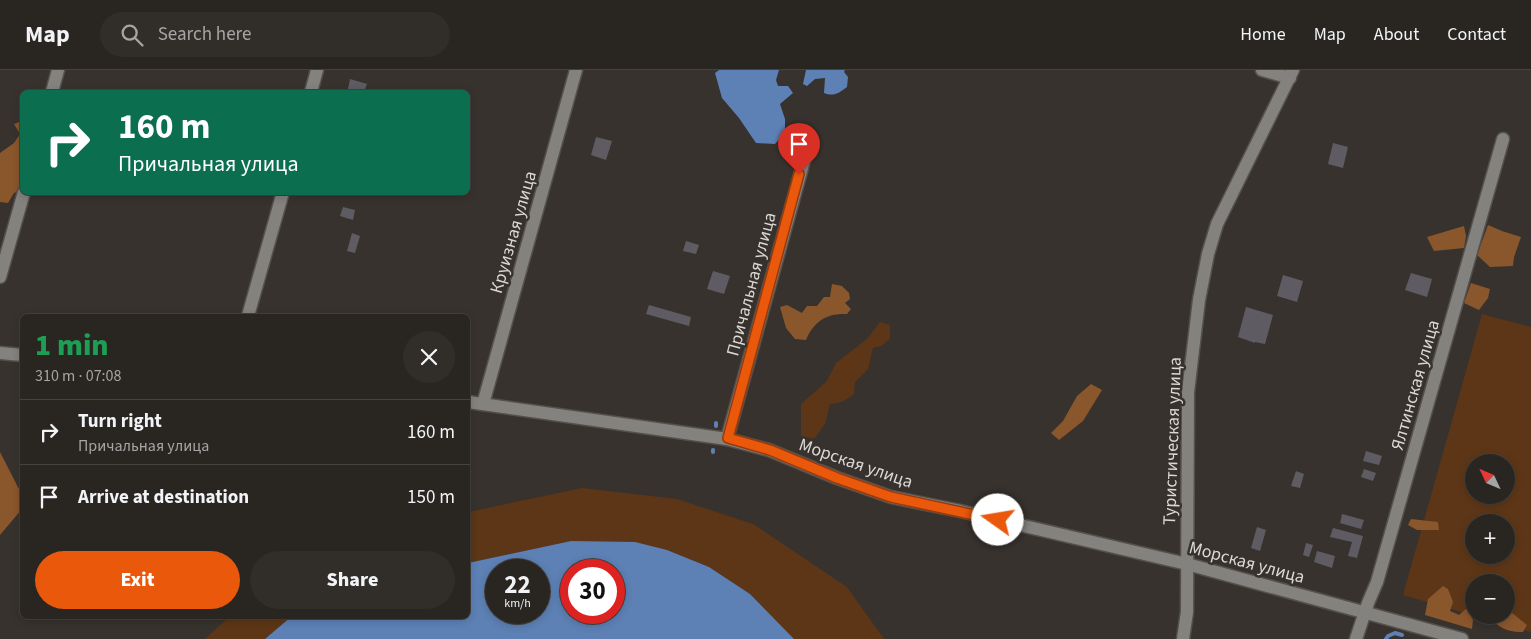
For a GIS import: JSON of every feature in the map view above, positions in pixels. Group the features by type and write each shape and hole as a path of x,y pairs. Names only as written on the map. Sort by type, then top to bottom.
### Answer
{"street":[{"path":"53,90 58,70"},
{"path":"312,90 317,70"},
{"name":"Круизная улица","path":"483,404 576,70"},
{"path":"1262,70 1291,74"},
{"name":"Туристическая улица","path":"1183,639 1187,612 1188,392 1198,300 1208,254 1220,216 1291,74"},
{"name":"Причальная улица","path":"728,438 810,139"},
{"name":"Ялтинская улица","path":"1356,639 1364,611 1377,582 1503,139"},
{"path":"0,277 23,195"},
{"path":"249,314 282,195"},
{"path":"0,353 20,356"},
{"name":"Морская улица","path":"470,402 728,438 770,450 837,478 891,497 960,511 1187,564 1462,639"}],"shaded area":[{"path":"20,122 20,134 14,124"},
{"path":"20,134 20,191 14,193 8,203 0,202 0,153 14,143"},
{"path":"1488,225 1521,237 1513,266 1490,267 1477,255"},
{"path":"1464,226 1466,236 1464,248 1434,251 1427,237"},
{"path":"1471,283 1490,289 1488,298 1479,310 1464,303"},
{"path":"832,284 842,286 849,293 850,299 845,303 851,309 847,314 833,315 817,323 806,340 795,339 786,328 780,307 787,305 802,313 807,306 817,306 824,297 830,297"},
{"path":"1482,314 1531,327 1531,632 1503,624 1515,624 1515,574 1465,574 1465,613 1403,595"},
{"path":"880,322 890,325 890,339 881,346 873,348 868,369 855,382 854,394 842,402 830,404 825,424 814,439 801,436 801,404 827,381 836,363 868,338"},
{"path":"1091,384 1102,390 1083,421 1059,440 1051,433 1063,421 1077,396"},
{"path":"0,452 20,491 20,511 0,535"},
{"path":"582,488 677,499 753,524 847,587 884,639 794,639 750,594 709,567 667,550 571,541 470,563 470,512"},
{"path":"1411,519 1438,522 1439,530 1417,530 1408,525"},
{"path":"1443,586 1448,589 1453,602 1450,611 1459,615 1465,610 1465,624 1473,624 1472,629 1425,615 1428,599"},
{"path":"1515,615 1527,625 1523,632 1503,628 1498,624 1515,624"},
{"path":"227,619 288,619 265,639 205,639"}],"water":[{"path":"719,70 779,70 776,80 778,86 788,86 793,93 780,104 785,119 785,133 775,144 756,143 739,118 722,98 715,73"},
{"path":"806,70 845,70 844,72 848,77 847,87 836,94 824,93 825,78 815,79 807,86 803,84"},
{"path":"571,541 635,542 667,550 709,567 750,594 794,639 265,639 288,619 470,619 470,563 485,559 485,624 550,624 550,559 487,559"}],"building":[{"path":"350,79 367,84 365,90 348,89"},
{"path":"596,137 612,141 606,160 591,155"},
{"path":"1333,143 1348,147 1343,168 1328,164"},
{"path":"343,207 355,210 353,220 340,216"},
{"path":"352,233 360,236 355,253 347,251"},
{"path":"686,241 699,245 696,254 683,251"},
{"path":"713,271 730,276 724,294 707,289"},
{"path":"1411,273 1432,279 1427,297 1405,290"},
{"path":"1283,275 1303,281 1297,302 1277,296"},
{"path":"649,305 691,317 689,326 646,314"},
{"path":"1246,307 1273,315 1265,344 1255,343 1238,337"},
{"path":"1366,451 1382,456 1379,465 1363,461"},
{"path":"1364,469 1376,473 1373,481 1361,477"},
{"path":"1296,471 1304,474 1300,488 1291,486"},
{"path":"1342,514 1364,520 1361,529 1340,523"},
{"path":"1257,527 1266,530 1260,551 1251,548"},
{"path":"1333,528 1363,536 1357,558 1348,556 1352,542 1330,537"},
{"path":"1306,543 1313,545 1309,557 1303,555"},
{"path":"1317,551 1335,556 1332,568 1314,562"}],"waterway":[{"path":"1386,639 1395,633 1402,635"}],"route":[{"path":"799,174 728,438 770,450 837,478 891,497 998,520"}]}
